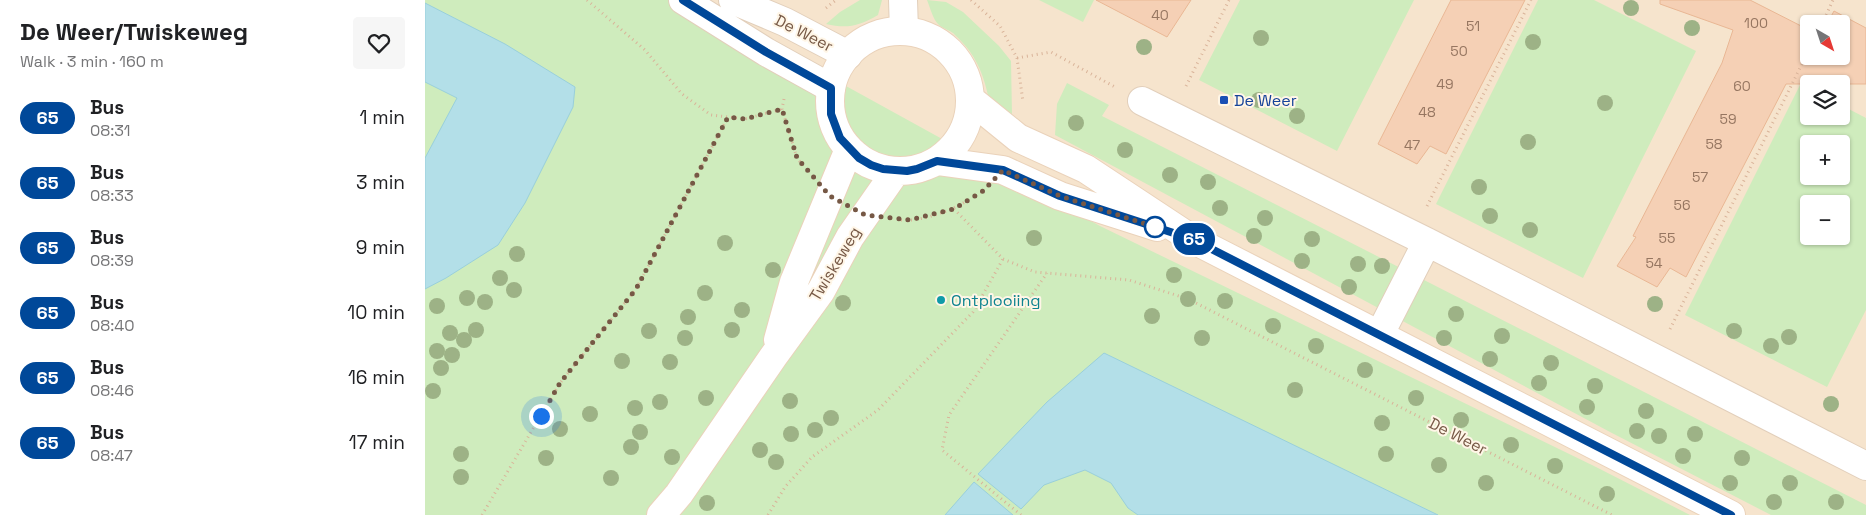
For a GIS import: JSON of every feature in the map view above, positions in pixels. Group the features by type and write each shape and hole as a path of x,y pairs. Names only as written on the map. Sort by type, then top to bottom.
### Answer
{"main road":[{"name":"De Weer","path":"683,0 831,88"},
{"name":"De Weer","path":"733,0 785,22 848,55"},
{"path":"903,0 904,31"},
{"path":"904,31 929,37 950,52 965,74 970,99 967,123 962,134 947,154 937,161 917,169 896,171 871,165 849,149 840,138 831,114 831,88 835,76 848,55 867,39 878,35 904,31"},
{"path":"970,99 1018,138 1086,169 1192,239 1731,515"},
{"path":"1142,102 1419,239 1866,466"},
{"name":"Twiskeweg","path":"773,357 795,282 849,149"},
{"path":"937,161 1003,170 1060,196 1192,239"},
{"name":"Twiskeweg","path":"661,515 679,494 773,357 821,291 850,237 896,171"},
{"path":"1380,334 1419,239"}],"path":[{"path":"587,0 645,50 682,94 711,115 745,119 782,109"},
{"path":"804,32 836,0"},
{"path":"971,0 999,26 1017,58 1024,98 1018,138"},
{"path":"1170,116 1229,0"},
{"path":"1419,239 1531,0"},
{"path":"1826,15 1833,0"},
{"path":"1017,58 1051,52 1142,102"},
{"path":"788,64 782,109 797,158 830,196"},
{"path":"1655,359 1802,65"},
{"path":"482,515 560,383 636,289 728,117"},
{"path":"865,215 909,220 954,209 983,191 1003,170"},
{"name":"De Weer","path":"954,209 1003,260 1035,272 1129,280 1188,299 1612,515"},
{"path":"768,515 785,487 811,457 878,410 973,312 1003,260"},
{"path":"1021,515 942,450 949,415 1047,273"}],"shaded area":[{"path":"425,0 1866,0 1866,515 425,515"}],"green space":[{"path":"425,0 690,0 1100,226 1596,467 1690,515 425,515"},
{"path":"860,0 882,0 878,15 853,26 826,24 840,12"},
{"path":"927,0 946,2 963,12 999,46 1011,61 1012,115 989,100 978,64 968,49 953,33 937,23"},
{"path":"1039,0 1094,0 1083,22"},
{"path":"1240,0 1414,0 1337,151 1199,80"},
{"path":"1538,0 1594,0 1696,51 1583,278 1436,204"},
{"path":"1067,83 1109,105 1102,116 1866,505 1866,515 1771,515 1610,432 1055,135 1057,104"},
{"path":"1800,85 1800,125 1850,125 1850,110 1866,118 1866,310 1827,387 1685,315"}],"water":[{"path":"425,3 505,44 575,87 573,107 525,203 498,245 425,289 425,158 457,98 425,82"},
{"path":"1104,353 1438,515 1138,515 1128,508 1111,483 1085,470 1044,485 1021,509 978,474 1047,402"},
{"path":"974,482 1013,515 945,515"}],"building":[{"path":"1096,0 1191,0 1167,37"},
{"path":"1451,0 1525,0 1446,154 1430,146 1417,164 1378,144"},
{"path":"1660,0 1750,0 1800,25 1800,65 1850,65 1850,20 1866,28 1866,84 1850,84 1850,75 1800,75 1800,84 1786,84 1686,277 1670,268 1657,287 1617,266 1636,237 1633,236 1722,63 1733,30 1660,4"},
{"path":"1834,11 1842,15 1832,15"}],"bus line":[{"name":"65","path":"683,0 766,52 831,88 831,114 840,138 859,158 871,165 883,169 907,171 927,166 937,161 1003,170 1060,196 1192,239 1731,515"}],"place":[{"name":"De Weer","path":"1224,100"},
{"name":"Ontplooiing","path":"941,300"}],"route":[{"path":"541,416 560,383 636,289 728,117 745,119 782,109 797,158 830,196 865,215 909,220 954,209 983,191 1003,170 1060,196 1155,227"}]}
